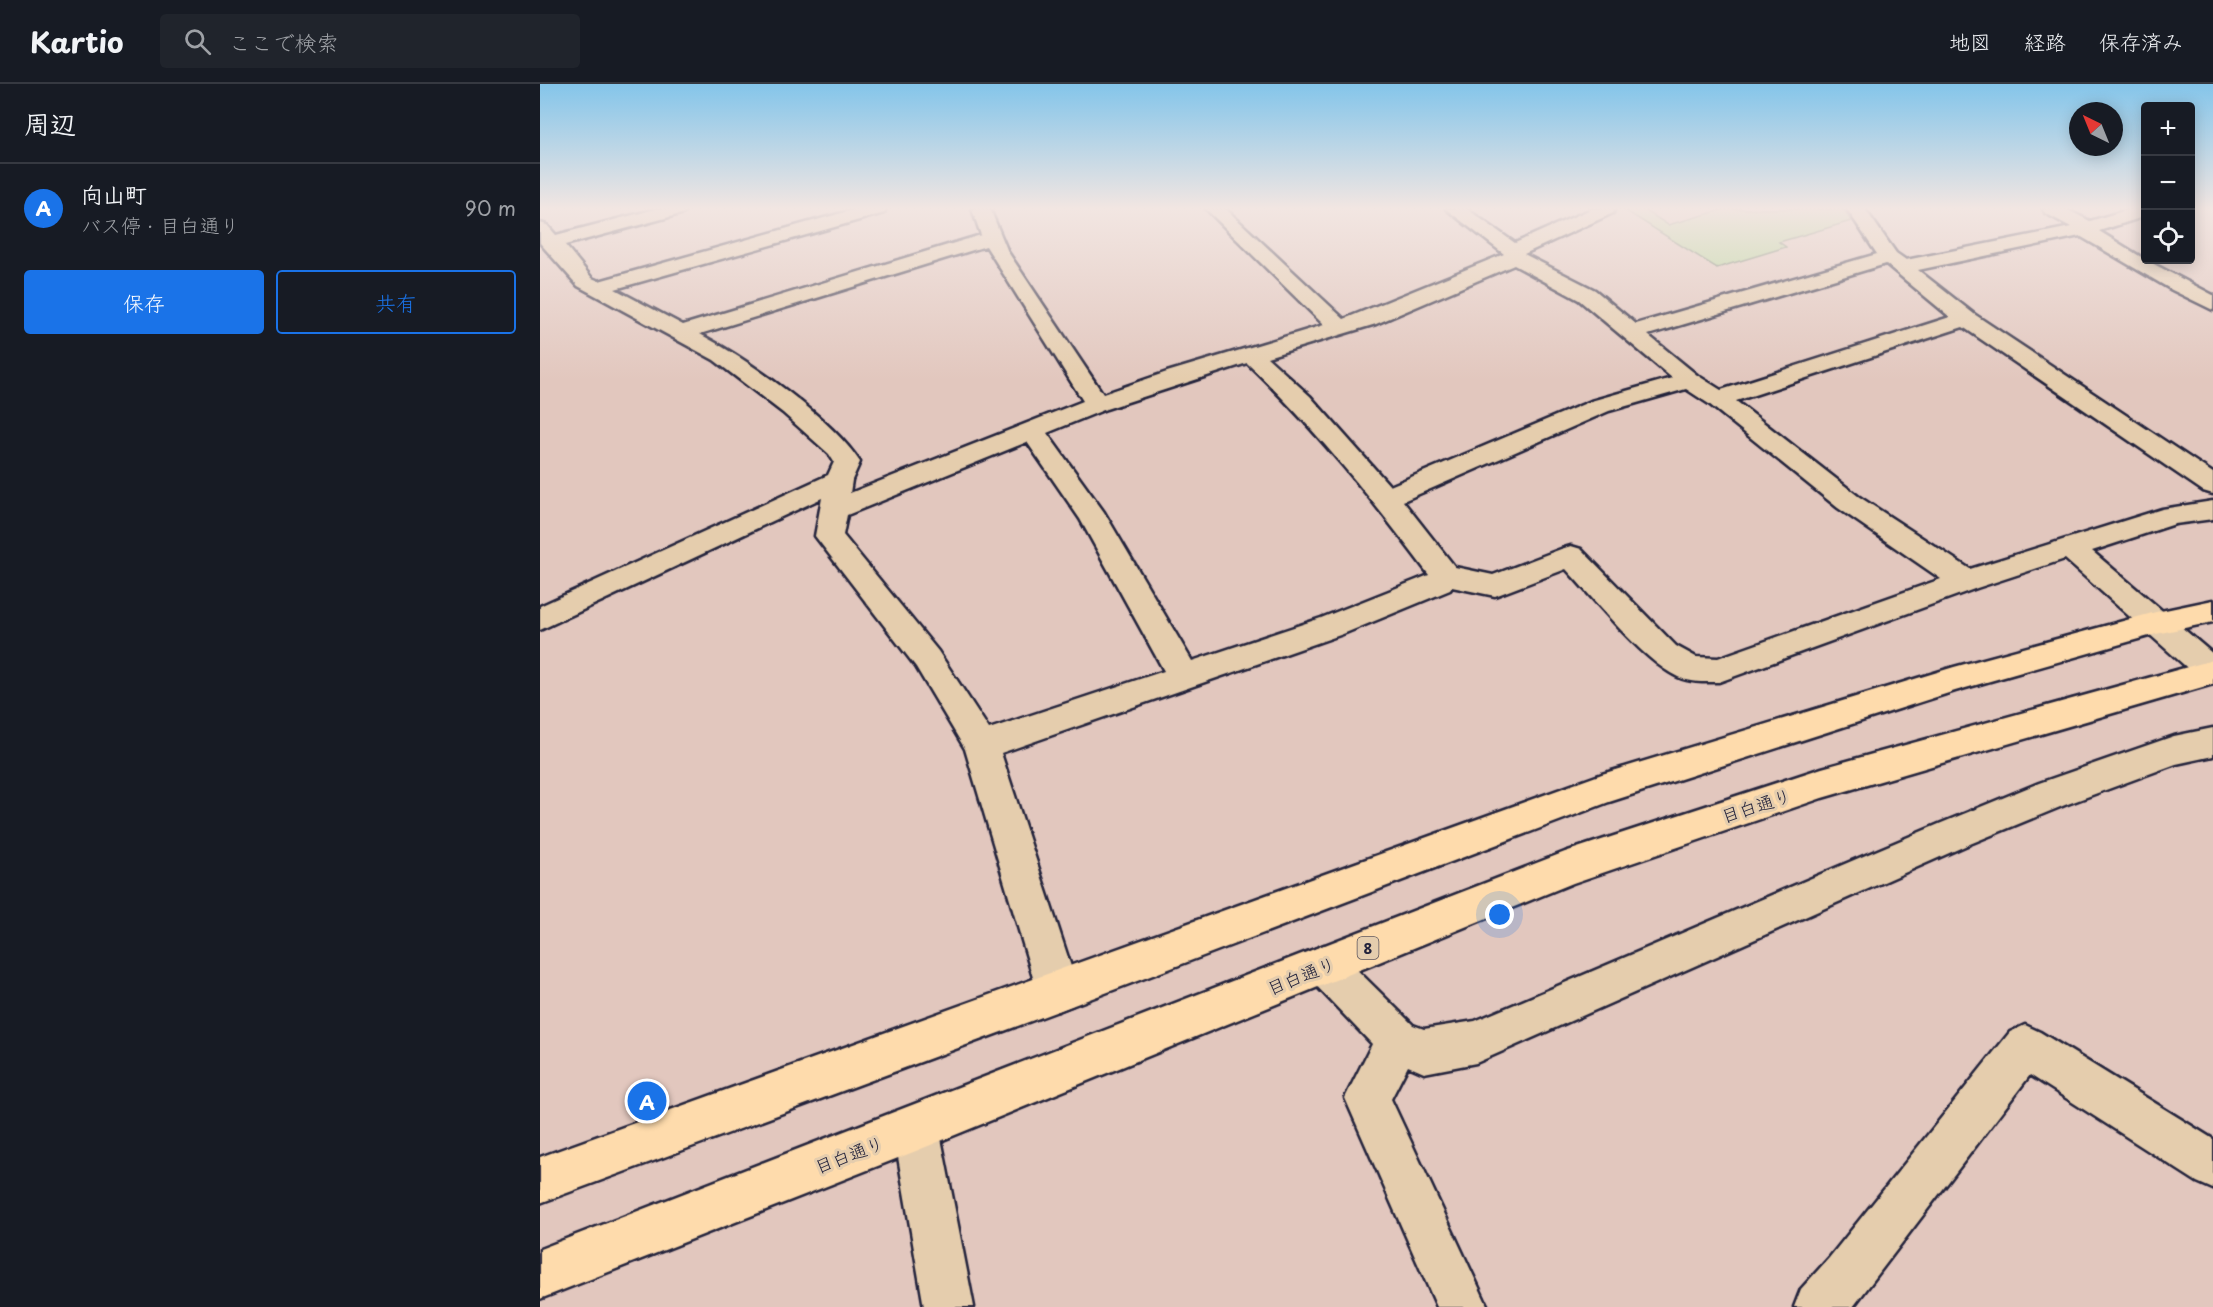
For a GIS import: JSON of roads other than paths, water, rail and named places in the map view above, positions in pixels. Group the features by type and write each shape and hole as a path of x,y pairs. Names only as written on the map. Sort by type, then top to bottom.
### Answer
{"main road":[{"path":"540,1180 1602,789 1954,679 2156,623 2213,611"},
{"name":"目白通り","path":"540,1274 916,1128 1565,869 1822,783 2213,672"}],"street":[{"path":"568,266 585,282 722,355 792,408 839,449 847,462 839,480 829,536 927,659 981,746 1058,991"},
{"path":"597,288 671,266"},
{"path":"681,333 900,266"},
{"path":"1007,266 1097,404"},
{"path":"1275,266 1339,327"},
{"path":"834,510 1030,429 1097,404 1368,319 1487,266"},
{"path":"1535,266 1587,295 1689,380 1718,399 1848,502 1966,581"},
{"path":"1633,332 1881,266"},
{"path":"1901,266 1966,318 2213,485"},
{"path":"2146,266 2213,303"},
{"path":"1718,399 1966,318"},
{"path":"1251,354 1301,401 1386,498 1445,575 1495,586 1571,556 1665,654 1690,669 1719,670 1966,581 2172,515 2213,510"},
{"path":"1386,498 1600,406 1689,380"},
{"path":"1030,429 1056,460 1088,506 1184,677"},
{"path":"540,619 839,480"},
{"path":"2070,548 2213,672"},
{"path":"981,746 1332,626 1439,583 1445,575"},
{"path":"1324,965 1398,1040 1424,1051 1476,1042 2030,803 2174,750 2213,742"},
{"path":"1398,1040 1367,1098 1463,1307"},
{"path":"1819,1307 1847,1276 2025,1047 2213,1166"},
{"path":"916,1128 949,1307"}],"place":[{"name":"向山町","path":"647,1101"}]}
